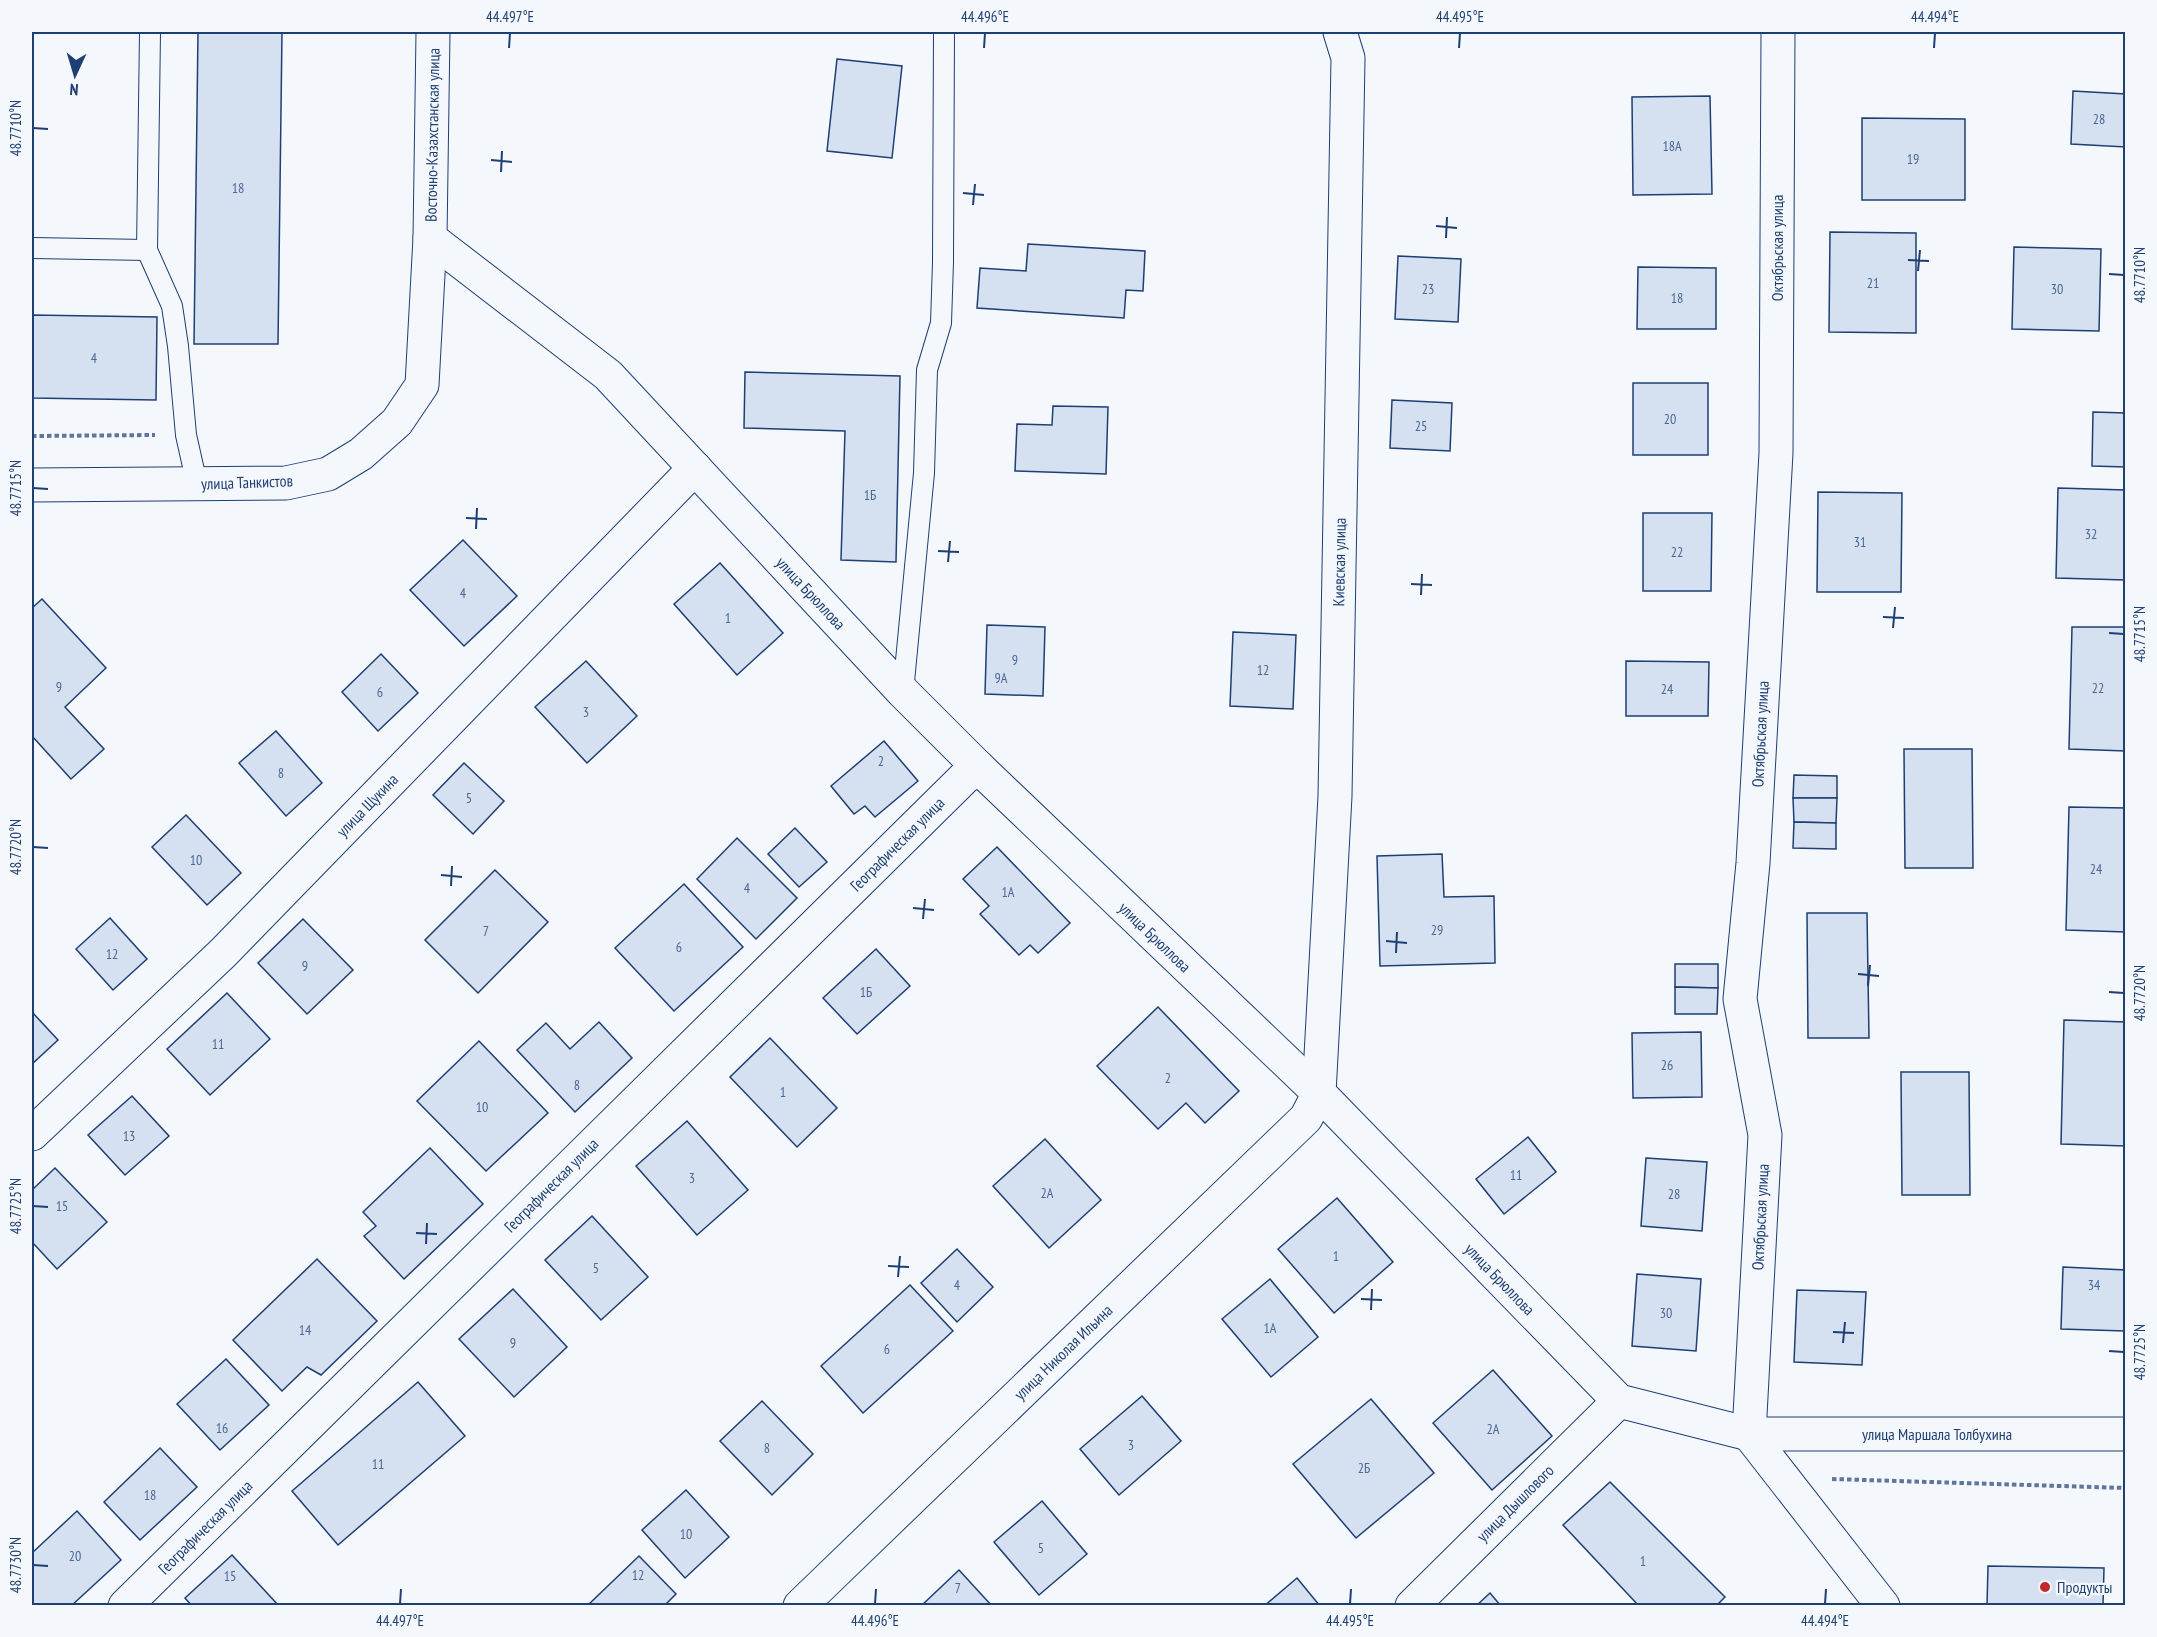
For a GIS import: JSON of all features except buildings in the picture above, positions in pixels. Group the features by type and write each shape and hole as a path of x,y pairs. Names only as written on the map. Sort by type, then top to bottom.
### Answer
{"street":[{"name":"Восточно-Казахстанская улица","path":"430,238 433,32"},
{"name":"Киевская улица","path":"1319,1093 1335,796 1348,58 1340,32"},
{"name":"Октябрьская улица","path":"1749,1434 1765,1135 1740,999 1753,863 1776,453 1778,32"},
{"name":"улица Брюллова","path":"430,238 608,375 903,692 978,767 1319,1093 1619,1401"},
{"name":"улица Танкистов","path":"32,485 285,483 328,474 361,454 397,423 422,385 430,238"},
{"name":"улица Щукина","path":"32,1134 223,953 695,468"},
{"name":"Географическая улица","path":"125,1605 955,786 978,767"},
{"name":"улица Николая Ильина","path":"800,1605 1306,1118 1319,1093"},
{"path":"1619,1401 1749,1434 1883,1605"},
{"name":"улица Дышлового","path":"1412,1605 1619,1401"},
{"name":"улица Маршала Толбухина","path":"1749,1434 2126,1434"}],"lane":[{"path":"150,32 147,250 172,306 186,435 197,484"},
{"path":"903,692 924,473 927,370 941,323 944,250 944,32"},
{"path":"32,248 147,250"}],"path":[{"path":"32,436 186,435"},
{"path":"1783,1477 2126,1488"}],"place":[{"name":"Продукты","path":"2045,1587"}]}
